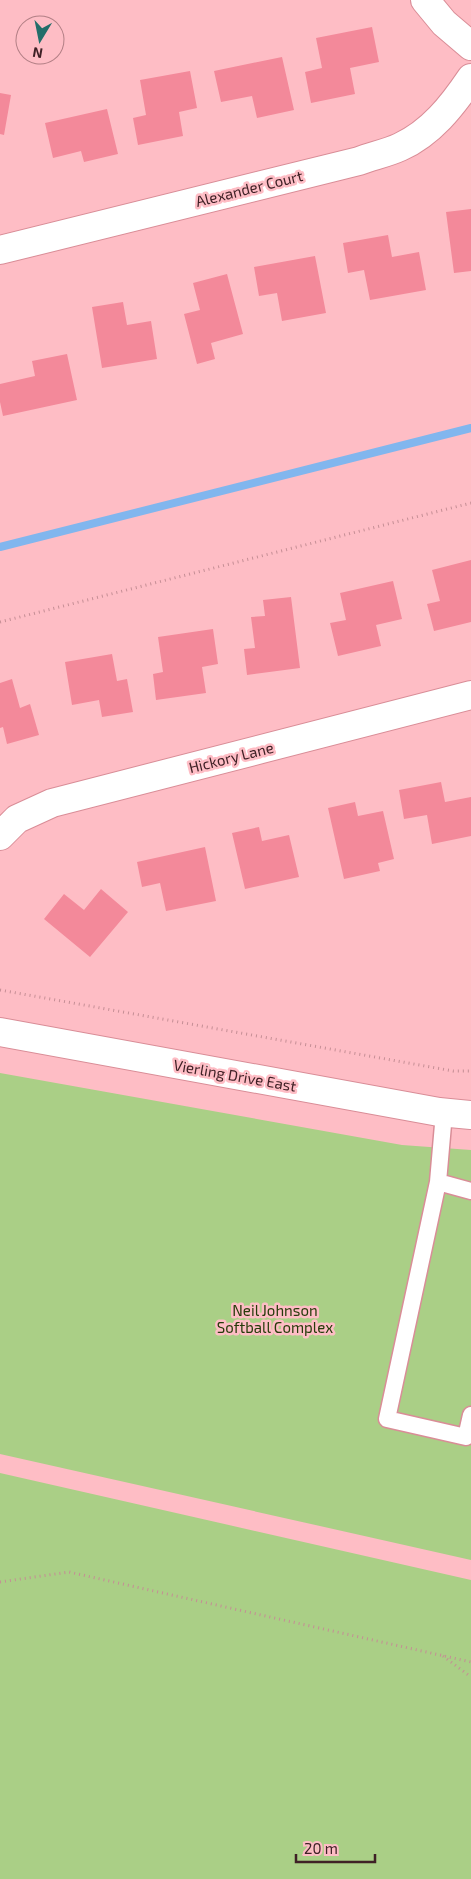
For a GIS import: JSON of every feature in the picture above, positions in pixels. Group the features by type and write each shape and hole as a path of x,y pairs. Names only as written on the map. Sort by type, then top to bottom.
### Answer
{"street":[{"path":"425,0 444,23 471,46"},
{"name":"Alexander Court","path":"0,250 359,161 400,147 430,128 456,101 471,78"},
{"name":"Hickory Lane","path":"0,836 17,819 52,803 471,695"},
{"name":"Vierling Drive East","path":"0,1032 444,1113 471,1115"}],"lane":[{"path":"444,1113 438,1182 387,1420 466,1438 471,1415"},
{"path":"438,1182 471,1191"}],"path":[{"path":"0,622 471,503"},
{"path":"0,990 453,1071 471,1071"},
{"path":"0,1582 69,1572 471,1662"},
{"path":"440,1655 471,1677"}],"green space":[{"name":"Neil Johnson Softball Complex","path":"0,1073 402,1145 471,1150 471,1560 0,1454"},
{"path":"0,1473 471,1580 471,1879 0,1879"}],"building":[{"path":"372,27 379,62 350,68 355,94 311,103 305,72 322,68 316,38"},
{"path":"282,57 294,110 257,118 252,96 221,102 214,71"},
{"path":"190,71 197,108 179,112 183,136 138,145 133,118 146,115 140,80"},
{"path":"0,93 11,95 4,135 0,134"},
{"path":"107,109 118,154 84,162 81,151 53,158 45,123"},
{"path":"471,209 471,271 454,273 446,212"},
{"path":"388,235 392,257 419,252 426,290 370,300 364,270 348,273 343,243"},
{"path":"315,256 326,313 282,321 277,293 259,296 254,267"},
{"path":"227,274 243,334 211,343 215,359 197,364 184,314 200,310 193,283"},
{"path":"123,302 127,325 151,321 157,359 102,368 92,307"},
{"path":"67,354 77,400 3,416 0,402 0,384 35,376 32,361"},
{"path":"471,560 471,622 434,631 427,604 440,601 432,570"},
{"path":"393,581 402,619 376,625 381,646 338,656 330,623 346,620 340,593"},
{"path":"291,597 300,668 247,675 244,649 255,648 251,617 265,616 263,600"},
{"path":"213,629 218,664 202,667 206,693 156,700 153,674 163,672 158,637"},
{"path":"112,654 117,681 127,679 133,712 102,717 99,700 72,705 65,662"},
{"path":"12,679 20,708 30,704 39,735 7,744 3,727 0,728 0,683"},
{"path":"441,782 445,802 471,797 471,836 432,844 427,815 404,819 399,790"},
{"path":"355,802 358,816 383,811 394,859 378,863 380,871 344,879 328,808"},
{"path":"259,827 262,841 289,835 299,877 245,889 232,833"},
{"path":"205,847 216,901 166,911 160,883 142,887 137,862"},
{"path":"101,889 128,912 90,957 44,919 64,894 84,910"}],"waterway":[{"path":"0,547 471,428"}]}
